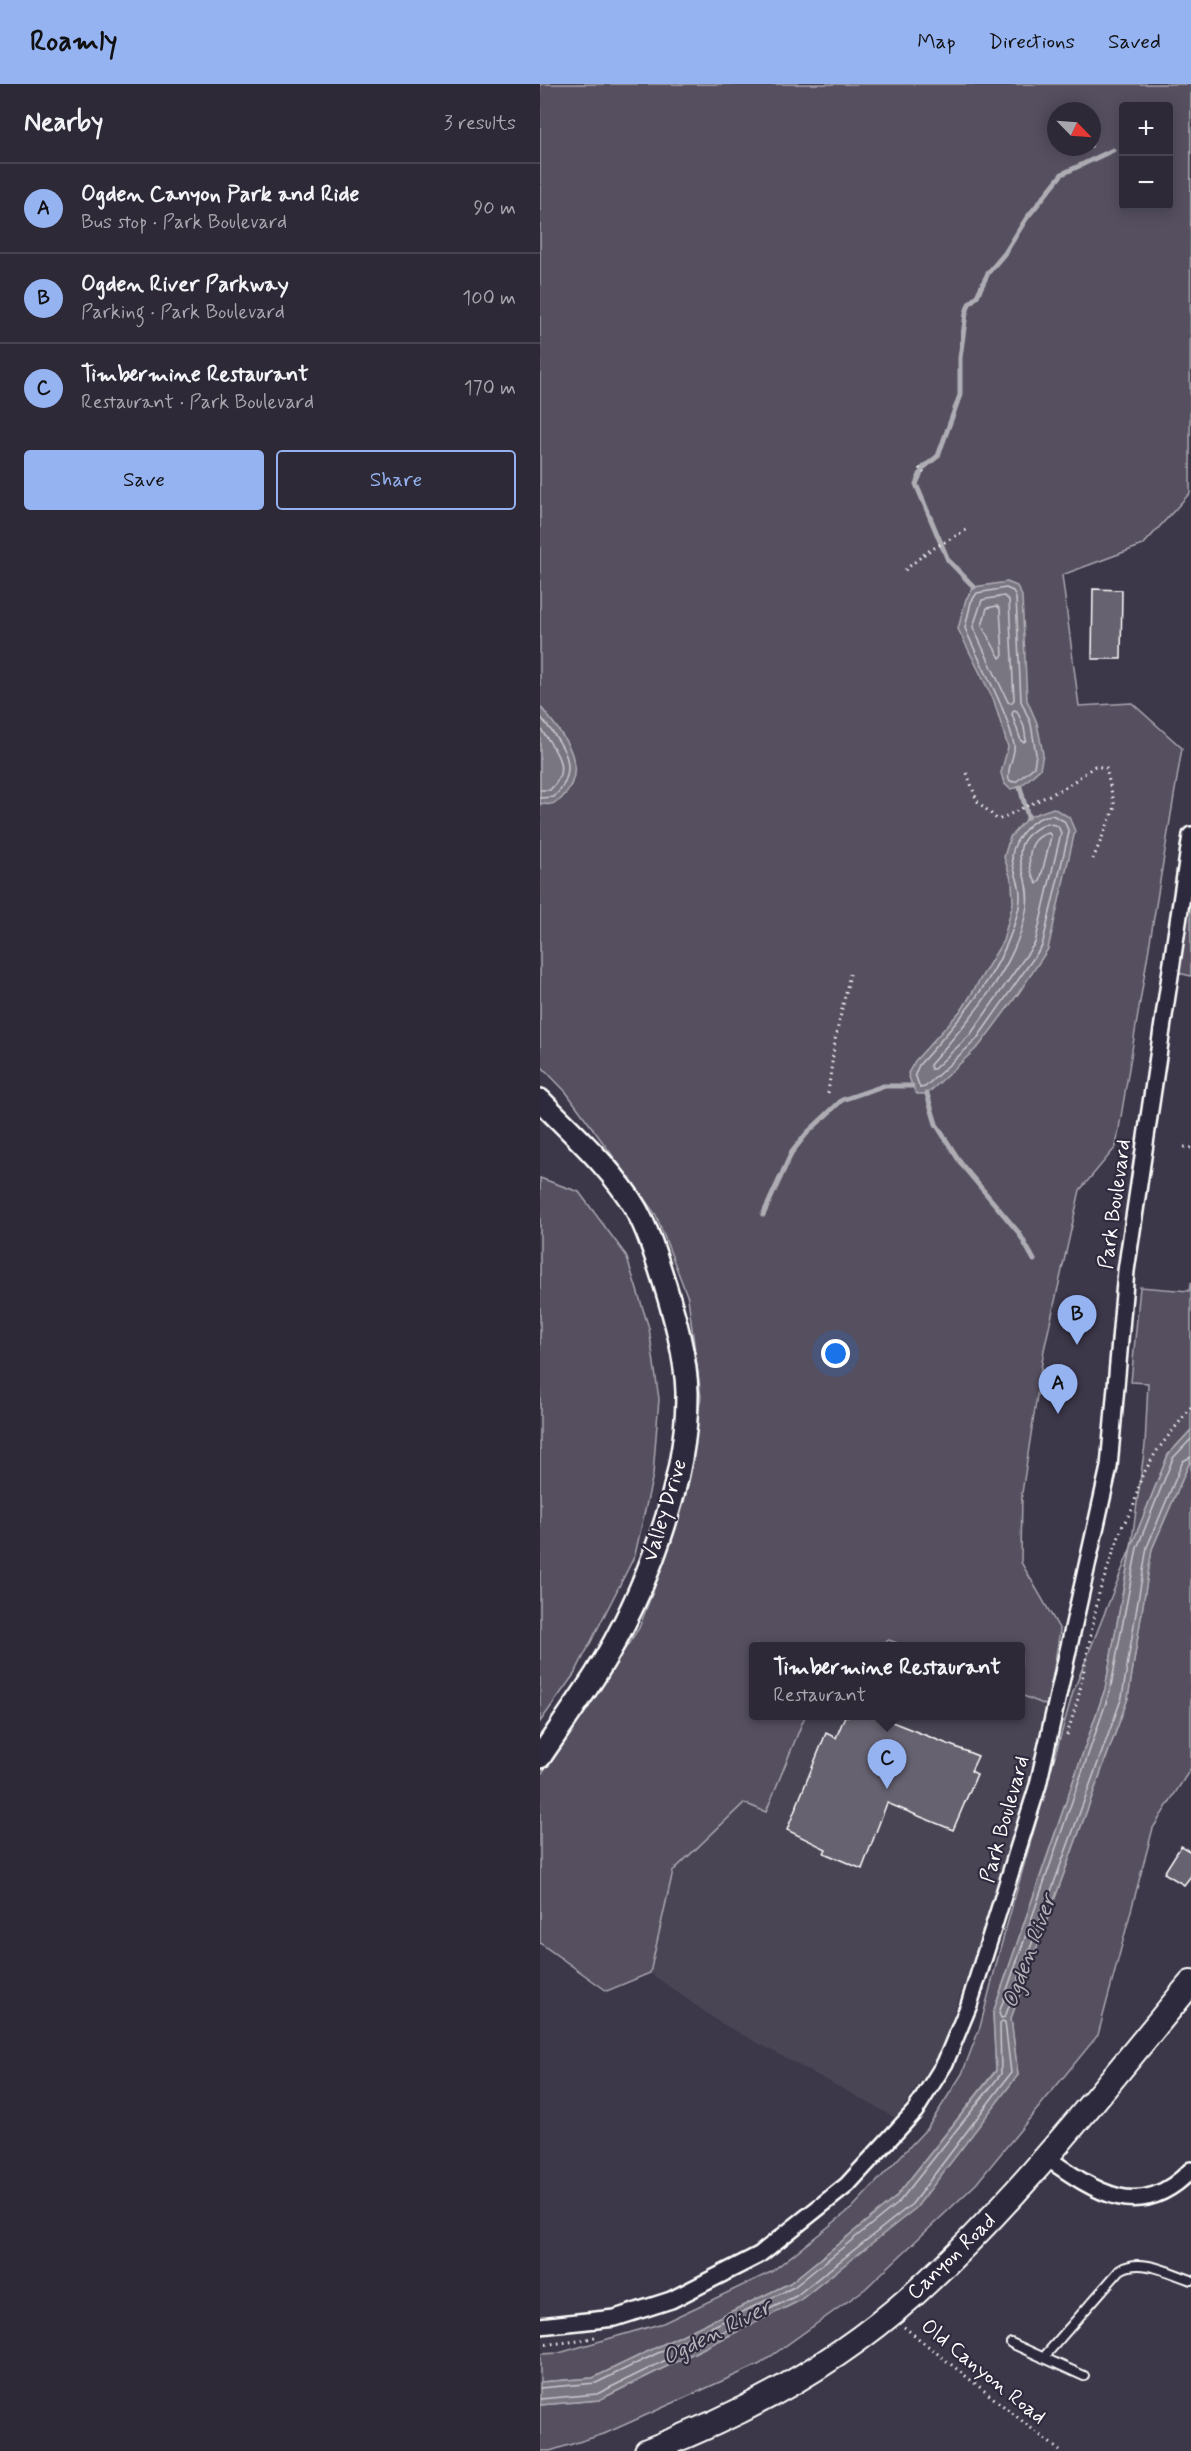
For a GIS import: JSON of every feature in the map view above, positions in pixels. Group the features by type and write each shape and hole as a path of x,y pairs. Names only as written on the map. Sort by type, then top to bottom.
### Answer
{"main road":[{"name":"Canyon Road","path":"647,2451 697,2433 788,2385 849,2345 911,2296 971,2240 1047,2158 1191,1983"}],"street":[{"name":"Park Boulevard","path":"540,2326 615,2318 671,2300 759,2255 847,2185 915,2111 945,2064 969,2005 1038,1785 1109,1467 1127,1260 1191,835"},
{"name":"Valley Drive","path":"540,1100 611,1175 636,1209 652,1248 676,1320 687,1391 681,1468 657,1545 626,1617 596,1673 540,1756"},
{"path":"1047,2158 1086,2185 1106,2194 1128,2198 1157,2196 1175,2186 1191,2170"}],"lane":[{"path":"1043,2358 1120,2270 1129,2264 1142,2265 1191,2280"},
{"path":"1011,2343 1084,2376"}],"path":[{"path":"919,468 924,473"},
{"path":"905,570 927,552 970,528"},
{"path":"967,773 977,801 998,820 1066,787 1095,766 1106,768 1115,807 1093,859"},
{"path":"828,1094 835,1040 850,974"},
{"path":"1184,1146 1191,1148"},
{"path":"1066,1739 1079,1695 1099,1593 1123,1526 1133,1508 1141,1479 1156,1452 1191,1407"},
{"name":"Old Canyon Road","path":"889,2314 1060,2451"},
{"path":"540,2344 579,2341 600,2336"}],"shaded area":[{"path":"540,84 1191,84 1190,493 1143,545 1062,575 1079,706 1132,703 1182,748 1116,1147 1080,1190 1044,1350 1022,1493 1021,1562 1060,1630 1048,1706 1025,1697 1025,1642 894,1642 889,1640 885,1642 749,1642 749,1720 803,1720 766,1812 744,1803 673,1871 650,1973 607,1991 540,1943 540,1776 639,1628 666,1557 683,1495 701,1397 688,1298 656,1215 566,1092 540,1065"},
{"path":"1191,858 1191,976 1174,972"},
{"path":"540,1178 579,1192 626,1255 649,1328 659,1399 653,1475 635,1555 575,1673 540,1722"},
{"path":"1191,1282 1191,1430 1168,1455 1131,1547 1145,1445 1148,1383 1131,1382 1140,1287 1189,1291"},
{"path":"1191,1459 1191,1768 1153,1828 1098,2035 976,2184 865,2289 760,2364 604,2434 550,2451 540,2451 540,2405 599,2400 799,2301 1018,2075 1011,2018 1128,1698 1152,1549"},
{"path":"1131,1547 1105,1689 993,2013 996,2070 895,2198 790,2283 593,2378 540,2382 540,2354 559,2353 663,2323 771,2272 852,2208 928,2127 962,2074 980,2027 1073,1692"},
{"path":"1025,1697 1048,1706 995,1897 939,2054 896,2118 719,2022 650,1973 673,1871 744,1803 766,1812 803,1720 1025,1720"}],"water":[{"path":"1007,582 1017,586 1022,596 1027,700 1037,723 1043,754 1040,769 1020,787 1010,789 1004,783 1001,773 1008,747 994,701 958,629 966,599 974,587"},
{"path":"540,706 557,727 574,762 574,774 570,787 561,799 549,804 540,803"},
{"path":"1053,808 1069,817 1075,831 1048,949 980,1045 927,1094 917,1094 908,1073 915,1061 963,1008 1003,941 1013,903 1012,882 1004,857 1010,837 1028,817"},
{"name":"Ogden River","path":"1191,1430 1191,1459 1152,1549 1128,1698 1011,2018 1018,2075 916,2208 799,2301 599,2400 540,2405 540,2382 593,2378 790,2283 895,2198 996,2071 993,2013 1105,1689 1131,1547 1168,1455"}],"building":[{"path":"1093,589 1122,590 1121,659 1092,659"},
{"path":"843,1720 887,1720 978,1756 971,1771 977,1774 953,1830 887,1803 862,1869 824,1853 826,1849 787,1830 826,1733 836,1738"},
{"path":"1181,1846 1191,1852 1191,1876 1184,1885 1164,1873"}],"waterway":[{"path":"974,587 948,560 916,484 923,468 938,456 960,395 960,358 966,313 988,273 1005,253 1026,219 1062,174 1113,150"},
{"path":"1020,787 1028,817"},
{"path":"763,1215 792,1152 807,1133 842,1100 883,1086 912,1086"},
{"path":"927,1094 936,1124 962,1165 1019,1233 1034,1260"}],"place":[{"name":"Ogden River Parkway","path":"1077,1345"},
{"name":"Ogden Canyon Park and Ride","path":"1058,1414"},
{"name":"Timbermine Restaurant","path":"887,1789"}]}
